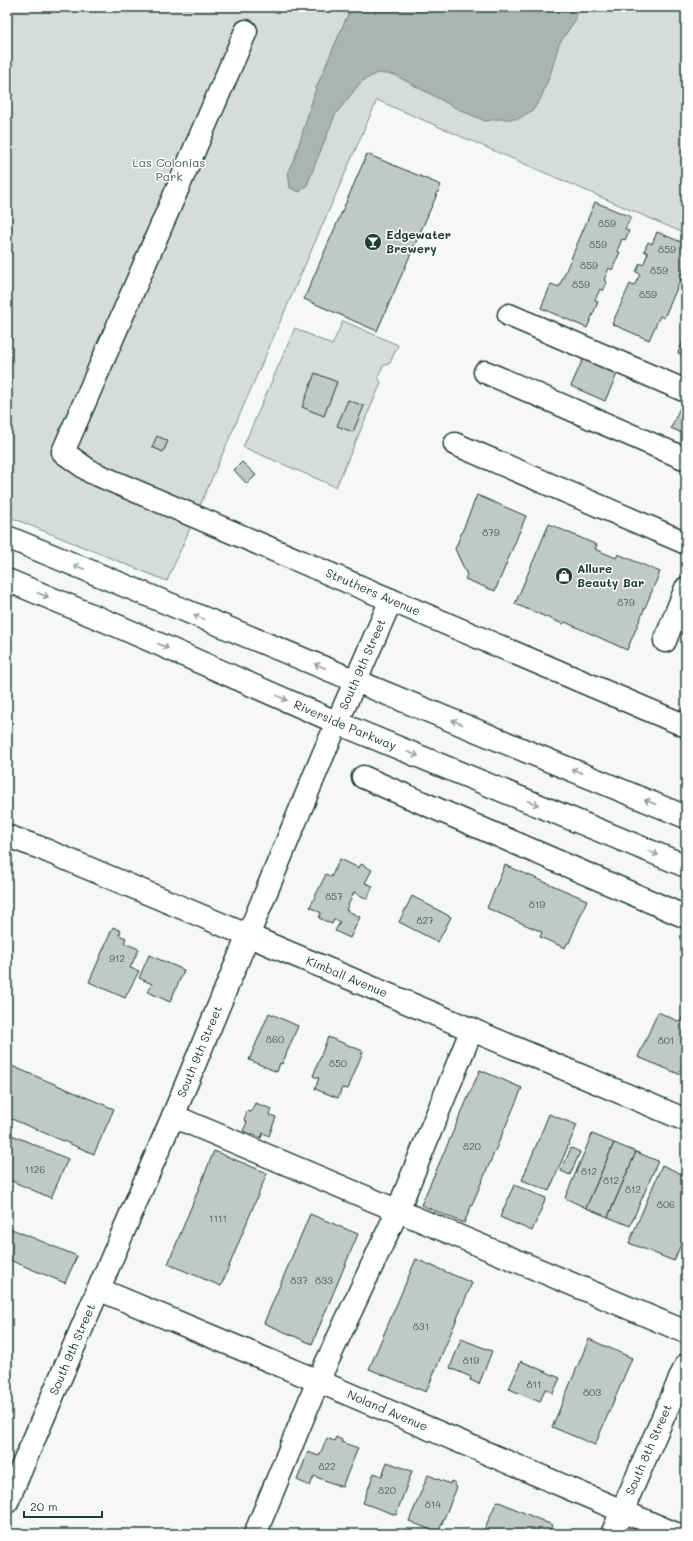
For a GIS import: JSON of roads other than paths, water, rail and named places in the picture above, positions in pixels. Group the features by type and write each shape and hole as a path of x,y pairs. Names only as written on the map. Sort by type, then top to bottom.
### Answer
{"street":[{"name":"Struthers Avenue","path":"246,31 63,452 91,472 686,726"},
{"path":"509,315 686,391"},
{"path":"485,372 686,459"},
{"path":"455,444 686,543"},
{"path":"7,538 686,817"},
{"name":"Riverside Parkway","path":"7,580 120,627 338,723 686,866"},
{"path":"665,641 686,588"},
{"name":"South 9th Street","path":"7,1502 173,1116 247,935 391,600"},
{"path":"363,777 686,917"},
{"name":"Kimball Avenue","path":"7,836 38,847 686,1120"},
{"path":"255,1534 318,1381 398,1210 472,1029"},
{"path":"173,1116 686,1332"},
{"name":"Noland Avenue","path":"98,1289 676,1534"},
{"name":"South 8th Street","path":"612,1534 686,1365"}],"place":[{"name":"Edgewater Brewery","path":"373,242"},
{"name":"Allure Beauty Bar","path":"564,576"}],"park label":[{"name":"Las Colonias Park","path":"169,170"}]}
